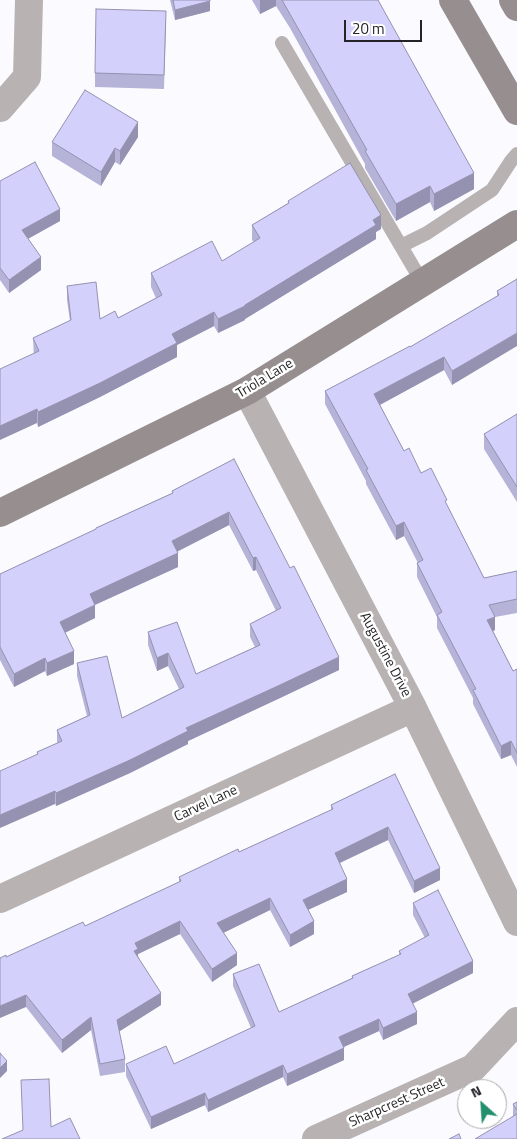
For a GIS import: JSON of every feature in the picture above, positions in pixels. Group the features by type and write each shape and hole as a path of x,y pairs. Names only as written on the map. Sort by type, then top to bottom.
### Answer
{"street":[{"path":"0,108 27,77 29,0"},
{"path":"453,0 517,110"},
{"path":"513,0 517,7"},
{"name":"Triola Lane","path":"0,513 247,391 517,224"},
{"name":"Augustine Drive","path":"247,391 413,708 517,922"},
{"name":"Carvel Lane","path":"0,899 413,708"},
{"name":"Sharpcrest Street","path":"316,1139 474,1068 517,1021"}],"lane":[{"path":"282,43 422,282"},
{"path":"401,246 427,233 492,190 517,154"}],"building":[{"path":"173,0 210,0 210,1 175,10"},
{"path":"282,0 378,0 474,173 434,194 430,186 396,204"},
{"path":"96,9 166,11 164,75 95,73"},
{"path":"85,90 138,122 120,151 115,148 101,172 52,142"},
{"path":"35,162 60,209 22,230 41,257 9,280 0,268 0,181"},
{"path":"350,163 381,215 373,220 376,225 245,306 218,319 214,312 172,334 177,343 100,383 38,412 37,409 0,426 0,369 39,351 33,338 71,320 67,286 96,282 100,319 115,311 118,318 162,295 151,273 212,241 222,261 260,238 252,225"},
{"path":"517,279 517,333 452,371 444,357 374,394 404,451 409,448 421,473 431,468 447,500 445,501 484,578 517,571 517,599 489,605 495,617 487,620 513,671 517,669 517,753 511,741 501,746 473,690 476,689 437,615 442,612 417,563 423,560 404,522 396,526 366,470 368,469 325,391 410,347 499,295 497,291"},
{"path":"517,414 517,487 484,434"},
{"path":"234,459 290,568 294,566 339,657 186,728 188,731 130,760 56,793 55,791 0,815 0,771 62,741 57,730 90,715 77,663 107,656 122,718 184,687 168,653 157,658 148,632 177,622 196,674 260,645 250,624 281,608 256,557 253,558 229,512 172,541 178,553 90,594 95,605 60,622 74,651 47,663 45,658 14,674 0,647 0,574 173,493 172,491"},
{"path":"395,774 440,868 414,881 388,827 335,853 347,879 303,900 314,921 290,935 270,898 217,923 237,953 212,969 180,921 135,943 138,949 134,951 161,993 117,1020 125,1059 100,1064 91,1017 62,1040 26,995 0,1006 0,958 83,922 85,926 181,881 179,877 238,849 239,852 333,809 331,805"},
{"path":"438,890 473,961 408,994 417,1012 383,1028 379,1019 339,1037 344,1048 287,1074 283,1065 208,1100 205,1093 151,1117 126,1064 166,1046 174,1064 255,1026 233,974 259,964 279,1012 401,954 399,951 429,935 413,903"},
{"path":"0,1053 7,1061 0,1068"},
{"path":"49,1079 51,1127 70,1118 80,1139 2,1139 23,1130 21,1080"},
{"path":"517,1102 517,1110 513,1104"},
{"path":"517,1114 517,1139 475,1139 492,1129 507,1129 507,1120"},
{"path":"459,1134 461,1139 449,1139"}]}
